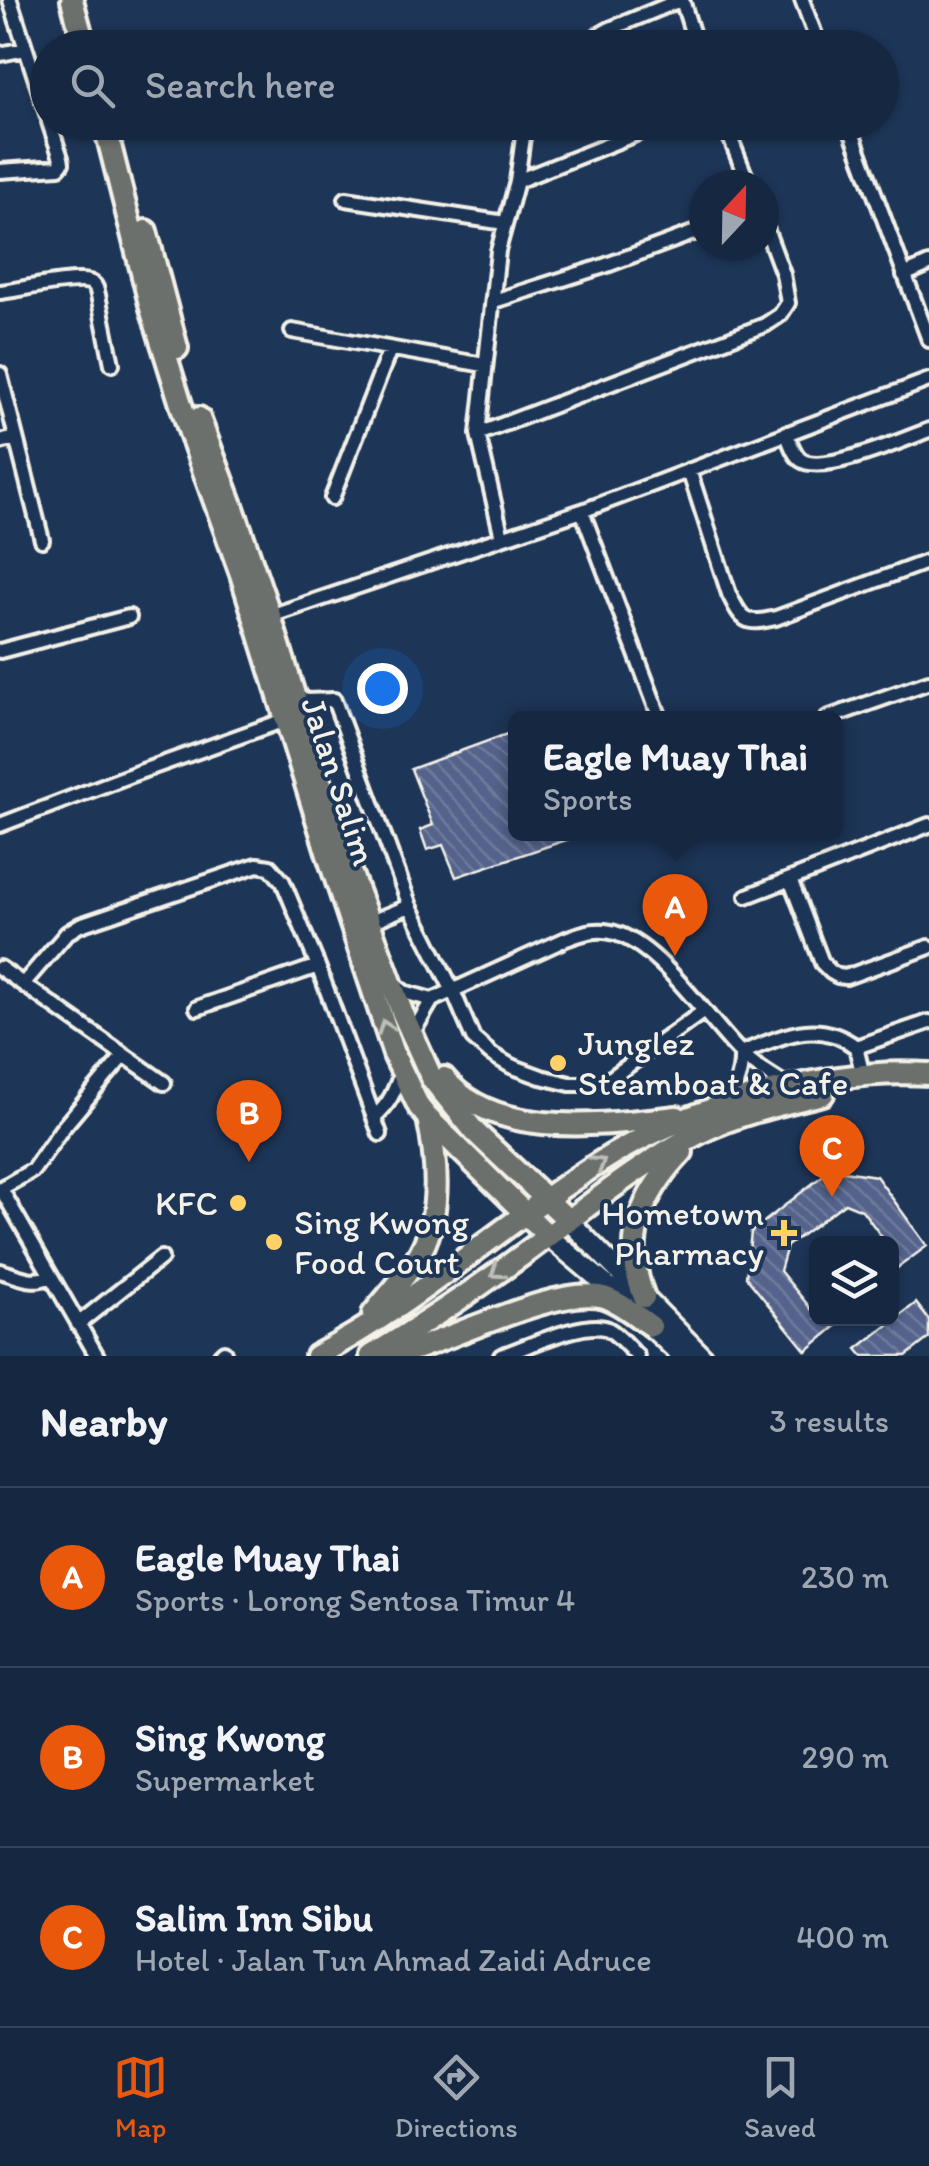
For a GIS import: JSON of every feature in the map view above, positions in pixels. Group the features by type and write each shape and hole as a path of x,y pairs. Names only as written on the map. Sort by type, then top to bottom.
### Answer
{"main road":[{"path":"72,0 80,30"},
{"path":"86,0 94,30"},
{"name":"Jalan Salim","path":"109,140 151,308 189,430 241,574 328,855 402,1071 418,1107 548,1236"},
{"name":"Jalan Salim","path":"123,140 192,399 270,616 368,923 413,1038 439,1090 475,1132 568,1220"},
{"path":"413,1038 448,1084 464,1097 527,1122 697,1124"},
{"path":"371,1356 429,1321 726,1105 789,1087 863,1076 929,1074"},
{"path":"316,1356 352,1338 546,1198 630,1144 826,1093 929,1087"},
{"path":"352,1338 420,1254 428,1234 436,1169 428,1118"},
{"path":"644,1297 636,1277 638,1219 660,1174 697,1124"},
{"path":"393,1356 574,1297 609,1298 650,1326"}],"street":[{"path":"10,0 30,64"},
{"path":"608,30 681,0 691,30"},
{"path":"802,0 813,30"},
{"path":"0,54 25,49"},
{"path":"0,171 59,167 62,158 55,140"},
{"path":"502,538 478,434 498,251 523,140"},
{"path":"517,181 621,140"},
{"path":"731,140 743,170"},
{"path":"855,140 929,340"},
{"path":"346,199 505,223"},
{"path":"494,302 689,235"},
{"path":"478,434 764,326 780,315 788,303 778,260"},
{"path":"904,274 929,264"},
{"path":"0,292 92,283 112,364"},
{"path":"292,331 484,365"},
{"path":"332,498 390,349"},
{"path":"0,374 42,540"},
{"path":"270,616 582,511 929,380"},
{"path":"786,433 800,459 823,464 871,452 929,430"},
{"path":"0,442 15,438"},
{"path":"689,470 728,594 746,621 776,618 929,561"},
{"path":"582,511 657,711"},
{"path":"0,651 129,618"},
{"path":"843,713 929,682"},
{"path":"293,693 306,701 334,700 410,906 453,990 472,1038 491,1054 526,1072 570,1084 592,1084 611,1078 704,1011"},
{"path":"0,826 131,774 285,720"},
{"path":"746,896 929,825"},
{"path":"23,984 66,933 80,926 257,864 270,868 283,882 318,966 380,1134"},
{"path":"790,879 822,962 838,976 846,977 929,946"},
{"path":"368,923 410,906"},
{"path":"413,1038 432,1000 566,938 600,930 638,944 740,1052 789,1087"},
{"path":"197,1008 318,966"},
{"path":"0,968 164,1083"},
{"path":"390,980 404,992 432,1000"},
{"path":"856,1048 929,1022"},
{"path":"740,1052 796,1032 818,1030 836,1034 856,1048 863,1076"},
{"path":"726,1105 742,1070 740,1052"},
{"path":"97,1356 1,1189 33,1170 124,1055"},
{"path":"374,1117 394,1094 402,1071"},
{"name":"Jalan Salim","path":"568,1220 702,1356"},
{"name":"Jalan Salim","path":"548,1236 682,1356"},
{"path":"78,1324 161,1258"},
{"path":"0,1271 40,1282 51,1276"},
{"path":"501,1356 585,1327 612,1331 637,1356"}],"building":[{"path":"508,734 508,841 563,841 456,877 443,845 427,850 420,830 433,825 411,769"},
{"path":"831,1169 876,1176 927,1246 899,1267 899,1236 881,1236 862,1210 845,1203 787,1246 780,1271 809,1306 809,1326 836,1326 806,1351 746,1277 751,1232"},
{"path":"916,1303 929,1320 929,1338 906,1356 863,1356 857,1349 886,1326 899,1326 899,1316"}],"place":[{"name":"Eagle Muay Thai","path":"675,956"},
{"name":"Junglez Steamboat & Cafe","path":"558,1063"},
{"name":"Sing Kwong","path":"249,1162"},
{"name":"Salim Inn Sibu","path":"832,1197"},
{"name":"KFC","path":"238,1203"},
{"name":"Hometown Pharmacy","path":"784,1233"},
{"name":"Sing Kwong Food Court","path":"274,1242"}]}
